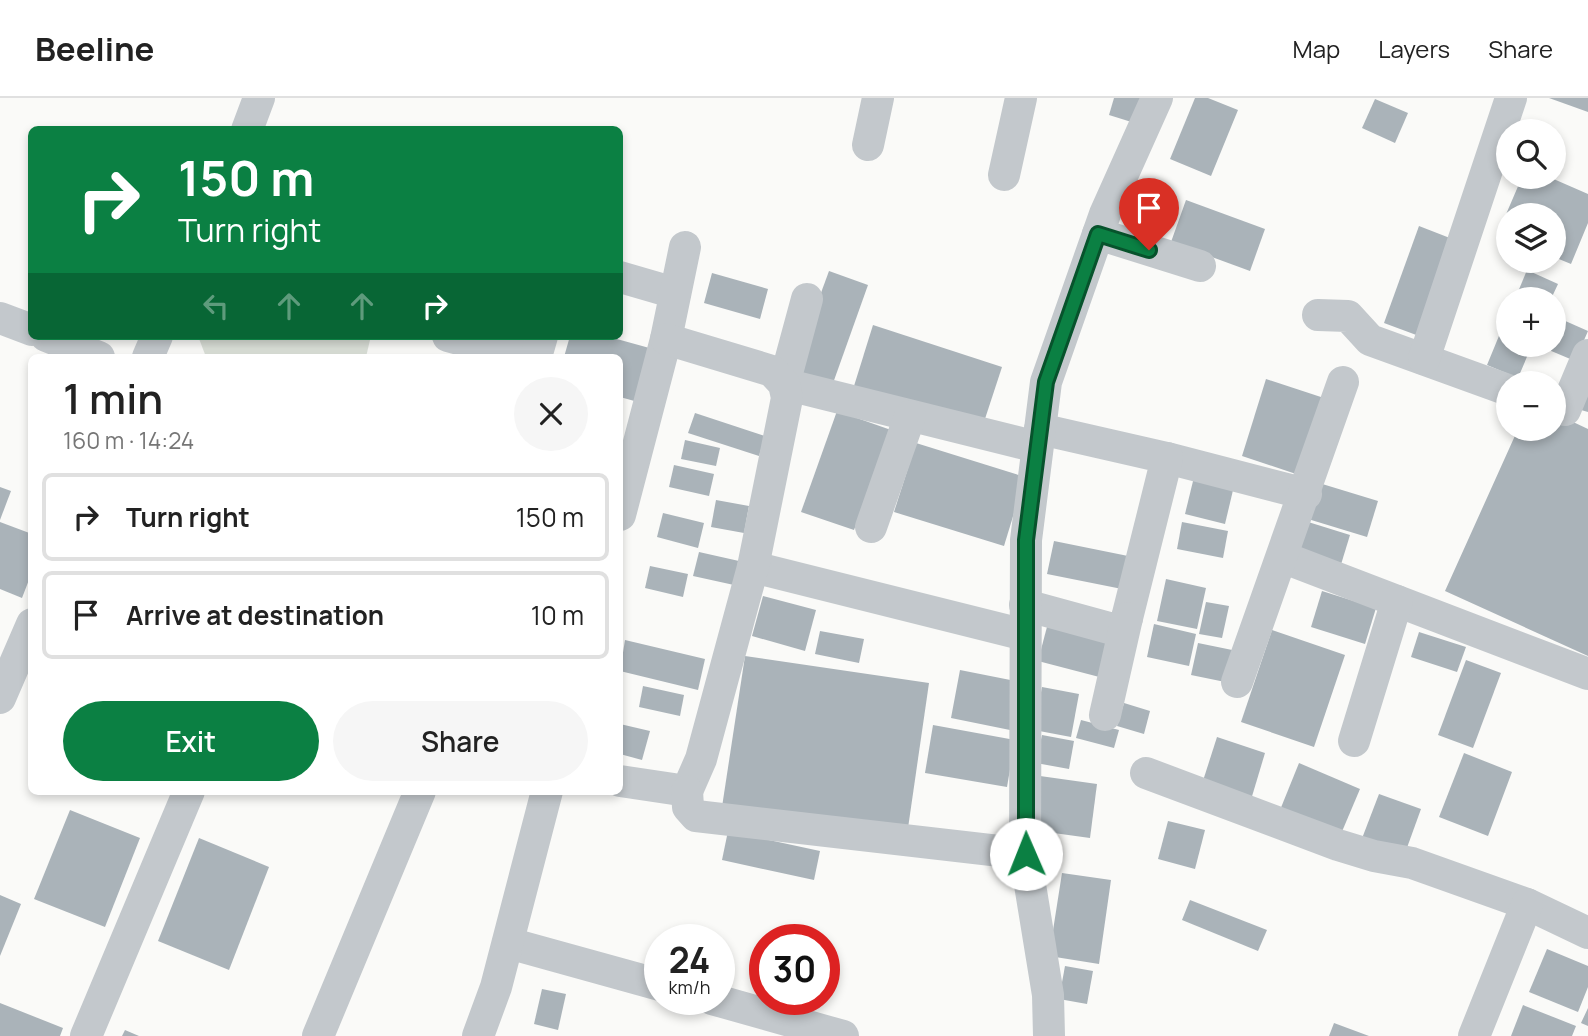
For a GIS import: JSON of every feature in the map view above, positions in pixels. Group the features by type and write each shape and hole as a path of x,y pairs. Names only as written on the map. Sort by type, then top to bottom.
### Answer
{"street":[{"path":"248,126 259,98"},
{"path":"868,145 878,98"},
{"path":"1004,175 1021,98"},
{"path":"1049,1036 1048,995 1026,854 1026,540 1046,382 1098,234 1157,98"},
{"path":"1424,359 1511,98"},
{"path":"1098,234 1200,266"},
{"path":"623,497 666,339 685,247"},
{"path":"623,278 676,293"},
{"path":"807,299 784,384 787,398 753,567 701,759 687,791 688,807 696,816 1026,854"},
{"path":"1318,315 1348,316 1370,340 1496,386"},
{"path":"0,318 28,328"},
{"path":"666,339 772,371 784,384 910,416 1167,458 1306,494"},
{"path":"56,340 91,354"},
{"path":"463,340 514,354"},
{"path":"1569,412 1588,355"},
{"path":"1237,682 1306,494 1343,382"},
{"path":"871,527 910,416"},
{"path":"1105,715 1126,618 1167,458"},
{"path":"1282,557 1588,674"},
{"path":"753,567 1025,620 1120,631 1126,618"},
{"path":"1354,741 1396,601"},
{"path":"0,698 19,630"},
{"path":"1146,773 1338,845 1374,856 1412,863 1527,904 1588,933"},
{"path":"623,781 687,791"},
{"path":"86,1036 187,795"},
{"path":"318,1036 418,795"},
{"path":"478,1036 508,943 546,795"},
{"path":"1475,1036 1527,904"},
{"path":"508,943 644,981"},
{"path":"745,1023 844,1036"}],"shaded area":[{"path":"200,340 370,340 367,354 205,354"}],"building":[{"path":"1114,98 1149,98 1141,125 1109,115"},
{"path":"1195,98 1208,98 1238,110 1211,176 1170,159"},
{"path":"1549,98 1588,98 1588,112"},
{"path":"1375,99 1408,113 1395,143 1362,128"},
{"path":"1566,184 1588,194 1588,223 1571,264 1566,262 1566,203 1511,203 1517,189 1566,189"},
{"path":"1186,200 1265,229 1250,271 1171,242"},
{"path":"1419,226 1455,240 1419,336 1384,323"},
{"path":"829,271 868,285 832,386 792,372"},
{"path":"712,273 768,289 760,319 704,303"},
{"path":"1526,273 1534,273 1558,284 1557,287 1520,287"},
{"path":"1566,321 1588,331 1575,361 1566,357"},
{"path":"873,325 1002,367 982,428 854,386"},
{"path":"569,340 620,340 653,349 638,402 623,398 623,354 565,354"},
{"path":"1496,343 1496,357 1527,357 1521,371 1501,371 1487,365"},
{"path":"1266,379 1327,399 1302,476 1242,456"},
{"path":"1588,390 1588,412 1581,410"},
{"path":"837,411 891,430 854,530 801,512"},
{"path":"695,413 765,436 759,456 688,433"},
{"path":"1566,419 1588,429 1588,656 1445,591 1513,441 1566,441"},
{"path":"685,440 720,448 716,466 681,459"},
{"path":"916,443 1025,477 1004,546 894,512"},
{"path":"674,465 714,474 709,496 669,487"},
{"path":"1194,477 1234,486 1225,524 1185,514"},
{"path":"1319,483 1378,501 1367,537 1308,519"},
{"path":"0,487 11,491 0,520"},
{"path":"716,500 749,506 744,533 711,527"},
{"path":"663,513 704,523 698,548 657,537"},
{"path":"1305,521 1350,535 1339,571 1293,557"},
{"path":"0,522 28,532 28,582 22,598 0,589"},
{"path":"1182,522 1228,531 1223,558 1177,549"},
{"path":"1054,541 1133,557 1127,590 1047,574"},
{"path":"699,552 739,561 734,585 693,576"},
{"path":"650,566 688,574 683,597 645,588"},
{"path":"1166,579 1206,588 1197,629 1157,621"},
{"path":"1322,591 1376,608 1365,644 1311,627"},
{"path":"763,596 816,610 805,651 752,636"},
{"path":"1206,602 1229,606 1222,638 1199,634"},
{"path":"1048,623 1117,642 1107,679 1038,661"},
{"path":"1154,624 1196,634 1189,666 1147,657"},
{"path":"1272,630 1345,655 1314,747 1241,722"},
{"path":"820,631 864,639 859,663 815,654"},
{"path":"1419,632 1466,647 1457,672 1411,657"},
{"path":"625,640 705,659 698,690 623,672"},
{"path":"1198,643 1242,652 1235,684 1191,675"},
{"path":"745,656 929,683 907,835 722,807"},
{"path":"1466,660 1501,673 1473,748 1438,735"},
{"path":"960,670 1020,682 1010,730 951,718"},
{"path":"643,686 684,695 680,716 639,707"},
{"path":"1042,687 1079,694 1071,737 1034,730"},
{"path":"1124,703 1150,711 1144,734 1117,726"},
{"path":"1081,720 1119,730 1114,748 1076,738"},
{"path":"623,725 650,731 642,760 623,755"},
{"path":"933,725 1015,740 1007,787 925,773"},
{"path":"1042,735 1074,741 1069,769 1036,763"},
{"path":"1217,737 1265,753 1250,803 1201,787"},
{"path":"1464,753 1512,772 1488,836 1439,817"},
{"path":"1299,763 1360,789 1338,841 1278,815"},
{"path":"1040,776 1097,784 1090,838 1032,830"},
{"path":"1379,794 1421,809 1404,856 1361,841"},
{"path":"70,810 140,838 105,927 34,899"},
{"path":"1168,821 1205,830 1195,869 1158,859"},
{"path":"728,831 820,851 814,880 722,860"},
{"path":"199,838 269,867 229,970 158,941"},
{"path":"1062,873 1111,880 1099,964 1049,956"},
{"path":"0,895 21,904 0,956"},
{"path":"1190,900 1267,930 1258,951 1182,920"},
{"path":"1547,949 1588,966 1588,987 1578,1012 1529,992"},
{"path":"1065,966 1093,971 1087,1004 1059,999"},
{"path":"542,989 566,994 558,1030 534,1024"},
{"path":"0,1003 63,1028 60,1036 0,1036"},
{"path":"1523,1005 1576,1026 1572,1036 1511,1036"},
{"path":"1588,1008 1588,1026 1581,1023"},
{"path":"1334,1023 1369,1036 1329,1036"},
{"path":"125,1030 139,1036 122,1036"}],"route":[{"path":"1026,854 1026,540 1046,382 1098,234 1149,250"}]}
